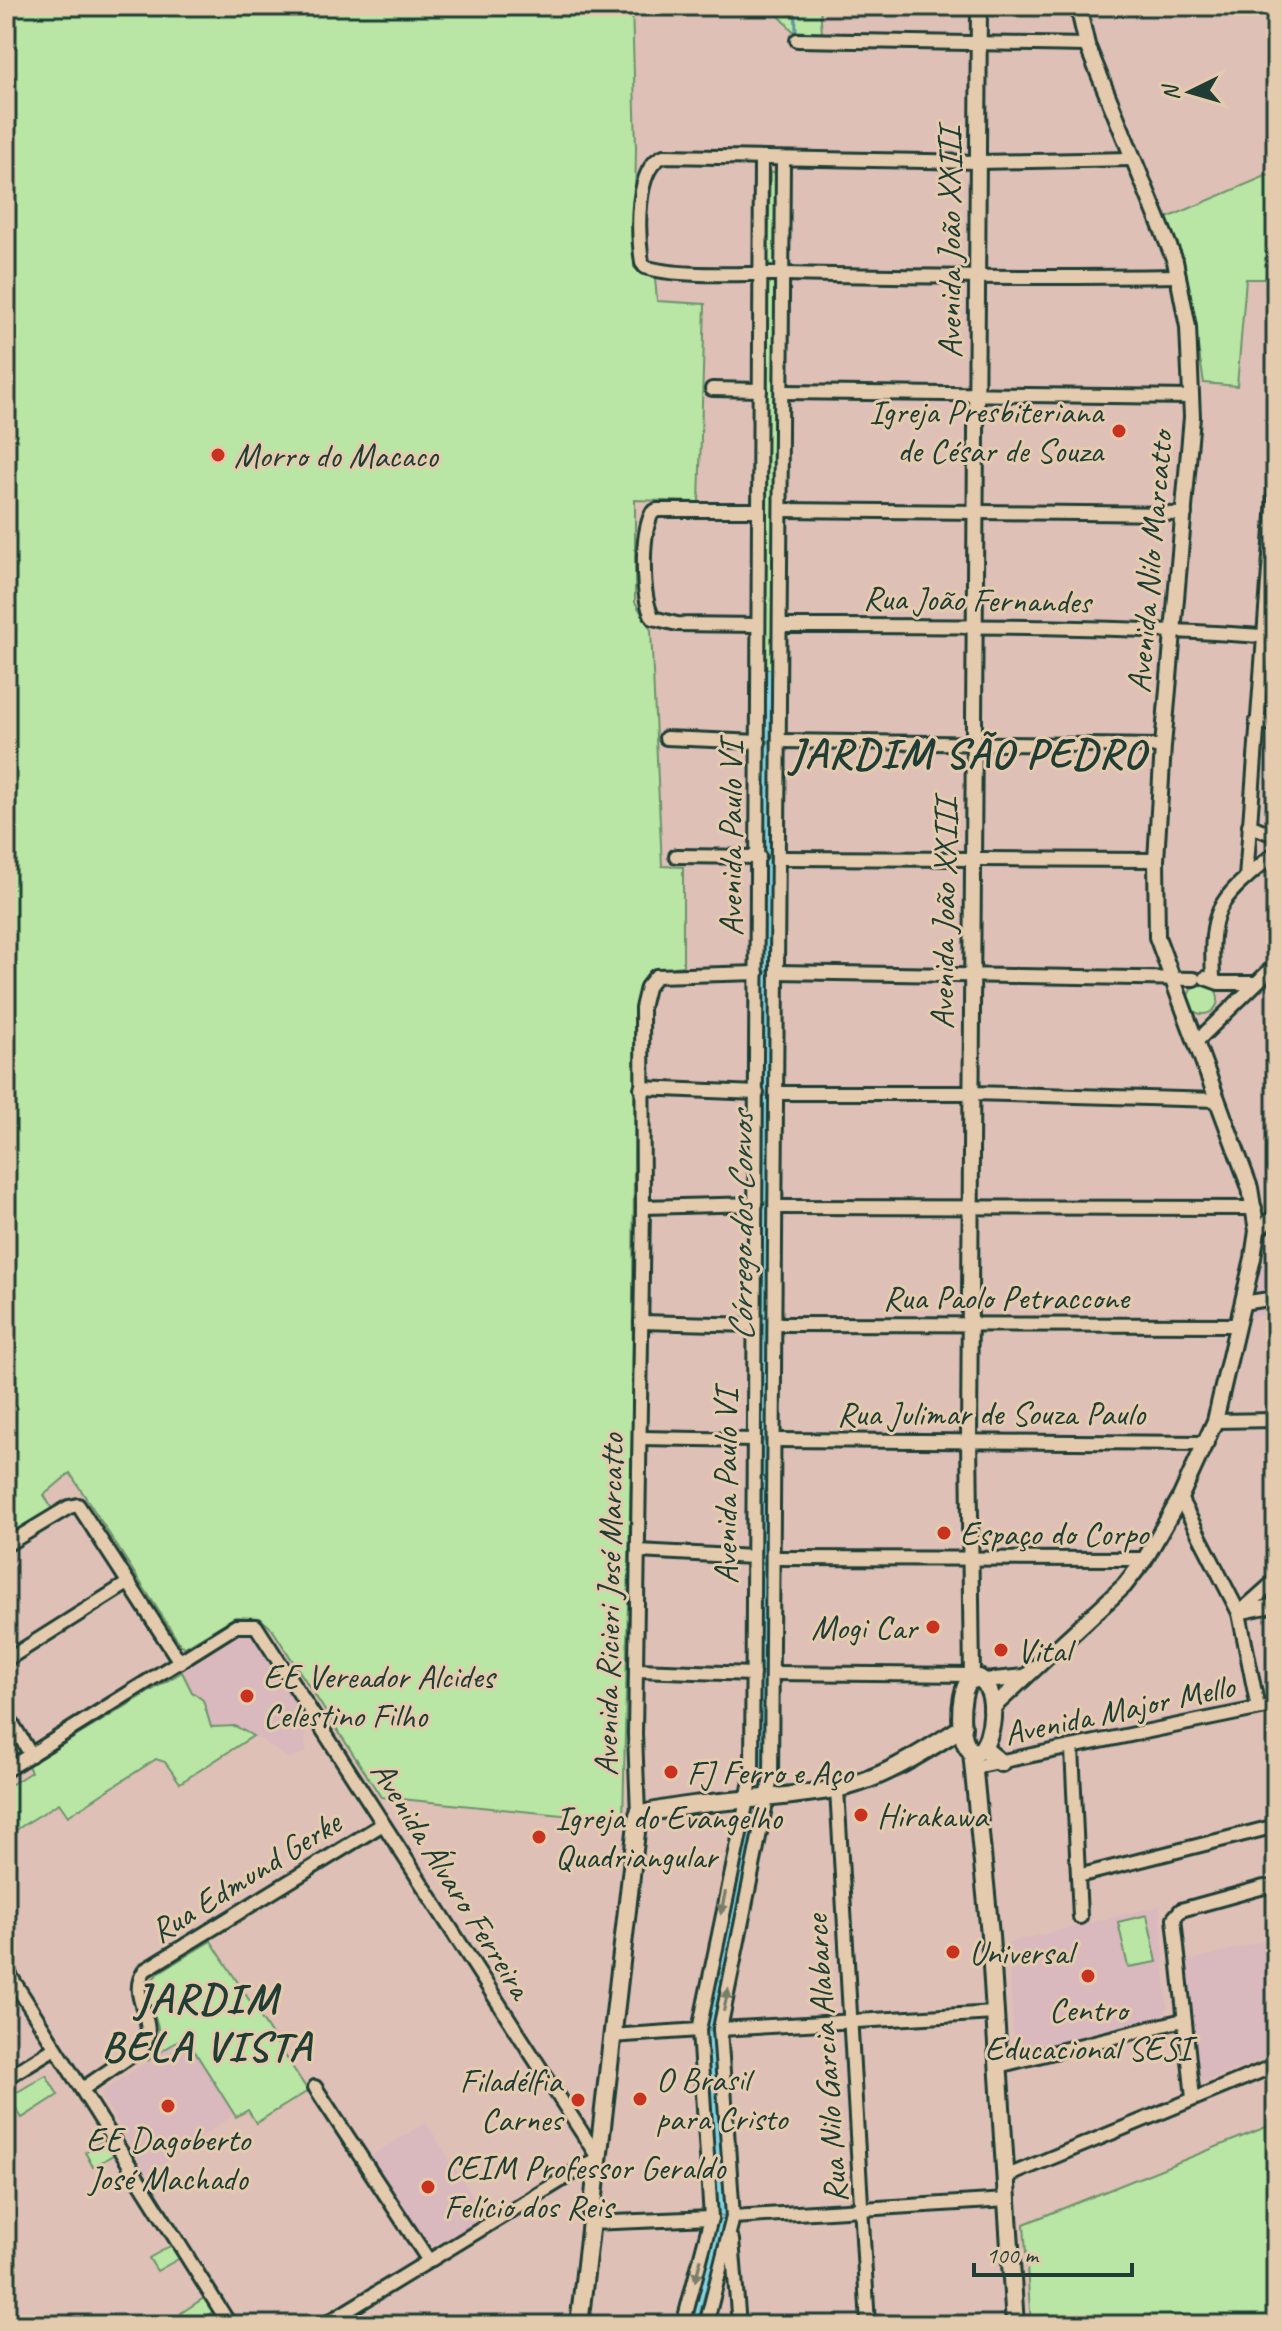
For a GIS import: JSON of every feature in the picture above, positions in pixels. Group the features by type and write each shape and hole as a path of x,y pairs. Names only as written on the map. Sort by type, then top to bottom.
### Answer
{"main road":[{"name":"Avenida João XXIII","path":"974,1753 991,1709 992,1691 976,1679 965,1687 963,1727 974,1753 1015,2325"},
{"path":"638,1815 837,1789 924,1752 963,1727"},
{"path":"924,1752 974,1753 1001,1763"},
{"name":"Avenida Ricieri José Marcatto","path":"579,2325 638,1815"}],"street":[{"name":"Avenida João XXIII","path":"976,1679 969,1439 979,394 979,6"},
{"name":"Avenida Nilo Marcatto","path":"991,1709 1124,1586 1145,1559 1180,1498 1215,1421 1257,1231 1255,1208 1157,937 1156,860 1163,746 1185,514 1192,397 1188,327 1179,276 1087,45 1078,6"},
{"path":"797,40 1087,45"},
{"path":"1132,159 979,162 664,156 650,165 642,182 641,256 645,267 663,271 978,279 1179,276"},
{"name":"Avenida Paulo VI","path":"683,2325 711,2218 699,2030 752,1776 761,160"},
{"name":"Avenida Paulo VI","path":"706,2325 732,2232 720,2029 768,1797 773,1673 785,274 783,160"},
{"path":"712,389 760,390"},
{"path":"784,392 1192,397"},
{"path":"1246,878 1256,722 1270,636 1276,476"},
{"path":"758,625 677,624 653,618 646,602 647,525 652,513 665,509 759,510"},
{"path":"782,510 1185,514"},
{"name":"Rua João Fernandes","path":"781,626 1173,630 1270,636"},
{"path":"1256,722 1276,724"},
{"path":"666,738 759,742"},
{"path":"779,741 1163,746"},
{"path":"1249,825 1276,836"},
{"path":"1224,1014 1225,997 1216,981 1210,932 1213,919 1218,908 1246,878 1276,852"},
{"path":"676,856 759,857"},
{"path":"778,858 1156,860"},
{"path":"1196,1042 1276,964"},
{"path":"777,972 1174,984 1194,979 1256,983"},
{"name":"Avenida Ricieri José Marcatto","path":"638,1815 635,1758 643,1207 642,1008 650,979 668,973 757,973"},
{"path":"641,1088 757,1093"},
{"path":"778,1093 971,1093 1217,1100"},
{"path":"643,1207 756,1204"},
{"path":"776,1207 1255,1208"},
{"path":"1257,1231 1276,1215"},
{"path":"1242,1303 1276,1298"},
{"path":"641,1322 754,1325"},
{"name":"Rua Paolo Petraccone","path":"775,1324 1237,1325"},
{"path":"1215,1421 1276,1420"},
{"path":"640,1438 753,1440"},
{"name":"Rua Julimar de Souza Paulo","path":"774,1440 1207,1443"},
{"path":"1180,1498 1239,1613 1258,1708"},
{"path":"6,1545 69,1507 78,1505 180,1662 6,1770"},
{"path":"638,1551 753,1557"},
{"path":"773,1558 1145,1559"},
{"path":"1239,1613 1276,1580"},
{"path":"6,1660 128,1583"},
{"path":"1239,1613 1276,1605"},
{"name":"Avenida Álvaro Ferreira","path":"180,1662 236,1626 250,1624 261,1630 596,2158"},
{"path":"637,1670 753,1674"},
{"path":"773,1673 976,1679 1024,1677"},
{"name":"Avenida Major Mello","path":"1001,1763 1276,1705"},
{"path":"6,1713 31,1755"},
{"path":"1072,1749 1080,1917"},
{"name":"Rua Nilo Garcia Alabarce","path":"837,1789 868,2325"},
{"name":"Rua Edmund Gerke","path":"84,2088 148,2041 148,2024 137,1986 145,1970 383,1824"},
{"path":"1078,1876 1276,1826"},
{"path":"1193,2098 1172,1926 1181,1910 1264,1887 1276,1888"},
{"path":"6,1969 84,2088 230,2325"},
{"path":"720,2029 995,2013"},
{"path":"998,2066 1183,2020"},
{"path":"611,2036 699,2030"},
{"path":"6,2078 55,2048"},
{"path":"1005,2177 1276,2065"},
{"path":"315,2087 429,2261"},
{"path":"324,2325 596,2158"},
{"path":"733,2217 1007,2200"},
{"path":"590,2223 711,2218"},
{"path":"732,2232 739,2325"}],"shaded area":[{"path":"1276,1267 1276,1313 1251,1317 1260,1268"},
{"name":"EE Vereador Alcides Celestino Filho","path":"247,1631 254,1632 304,1709 306,1753 288,1758 247,1731 226,1724 211,1727 203,1701 192,1693 182,1672"},
{"name":"Centro Educacional SESI","path":"1160,1906 1167,2008 1162,2016 1015,2053 1008,1943"},
{"path":"1276,1938 1276,2054 1206,2081 1201,2080 1185,1962"},
{"name":"EE Dagoberto José Machado","path":"185,2036 234,2114 148,2174 102,2097 102,2092"},
{"name":"CEIM Professor Geraldo Felício dos Reis","path":"426,2123 486,2217 437,2243 420,2237 369,2157"}],"green space":[{"path":"6,6 632,6 636,147 634,267 641,274 655,278 657,301 705,304 699,502 635,500 635,602 651,630 662,866 683,867 683,966 659,971 645,983 638,1002 635,1027 632,1425 623,1821 381,1797 272,1629 260,1618 235,1617 185,1647 180,1644 70,1473 44,1495 52,1509 6,1538"},
{"path":"770,6 820,6 822,33 793,31"},
{"path":"770,172 776,174 775,267 768,264"},
{"path":"1268,175 1276,176 1276,279 1246,279 1237,386 1204,383 1183,256 1167,218"},
{"path":"768,279 777,280 772,669 765,669"},
{"path":"1203,984 1209,985 1217,993 1217,1005 1209,1013 1203,1014 1197,1013 1189,1005 1188,999 1189,993 1197,985"},
{"path":"182,1672 192,1692 203,1700 211,1727 235,1726 253,1736 180,1783 165,1762 156,1759 68,1816 59,1803 6,1836 6,1788 31,1772 28,1766"},
{"path":"1147,1915 1157,1962 1128,1967 1118,1922"},
{"path":"211,1941 308,2091 256,2123 248,2110 236,2117 185,2036 147,2061 158,2038 148,1985 158,1973"},
{"path":"46,2075 58,2095 22,2118 9,2097"},
{"path":"1276,2123 1276,2325 1031,2325 1024,2224"},
{"path":"107,2138 116,2153 93,2167 85,2152"},
{"path":"172,2245 180,2258 157,2271 149,2258"},
{"path":"204,2298 213,2312 188,2325 181,2313"}],"water":[{"path":"765,669 772,669 771,741 765,741"},
{"path":"772,742 771,855 765,855 765,743"},
{"path":"771,857 770,971 764,971 765,858"},
{"path":"764,973 770,973 770,1094 764,1095"},
{"path":"764,1097 769,1097 769,1201 763,1202"},
{"path":"763,1203 769,1203 768,1316 762,1316"},
{"path":"762,1318 768,1318 767,1439 762,1439"},
{"path":"762,1441 767,1441 767,1562 761,1562"},
{"path":"761,1564 767,1564 766,1672 759,1672"},
{"path":"759,1675 766,1675 765,1774 763,1783 755,1785"},
{"path":"757,1813 712,2028 706,2028 750,1814"},
{"path":"713,2030 725,2216 718,2216 706,2037 706,2031"},
{"path":"717,2219 724,2220 697,2325 690,2325"}],"waterway":[{"name":"Córrego dos Corvos","path":"795,6 796,31"}],"place":[{"name":"Igreja Presbiteriana de César de Souza","path":"1119,431"},
{"name":"Morro do Macaco","path":"218,455"},
{"name":"Espaço do Corpo","path":"944,1533"},
{"name":"Mogi Car","path":"933,1627"},
{"name":"Vital","path":"1001,1650"},
{"name":"EE Vereador Alcides Celestino Filho","path":"247,1696"},
{"name":"FJ Ferro e Aço","path":"671,1772"},
{"name":"Hirakawa","path":"861,1815"},
{"name":"Igreja do Evangelho Quadriangular","path":"539,1837"},
{"name":"Universal","path":"953,1952"},
{"name":"Centro Educacional SESI","path":"1088,1976"},
{"name":"O Brasil para Cristo","path":"640,2099"},
{"name":"Filadélfia Carnes","path":"578,2100"},
{"name":"EE Dagoberto José Machado","path":"168,2106"},
{"name":"CEIM Professor Geraldo Felício dos Reis","path":"428,2187"}],"district":[{"name":"JARDIM SÃO PEDRO","path":"968,752"},
{"name":"JARDIM BELA VISTA","path":"207,2021"}]}
